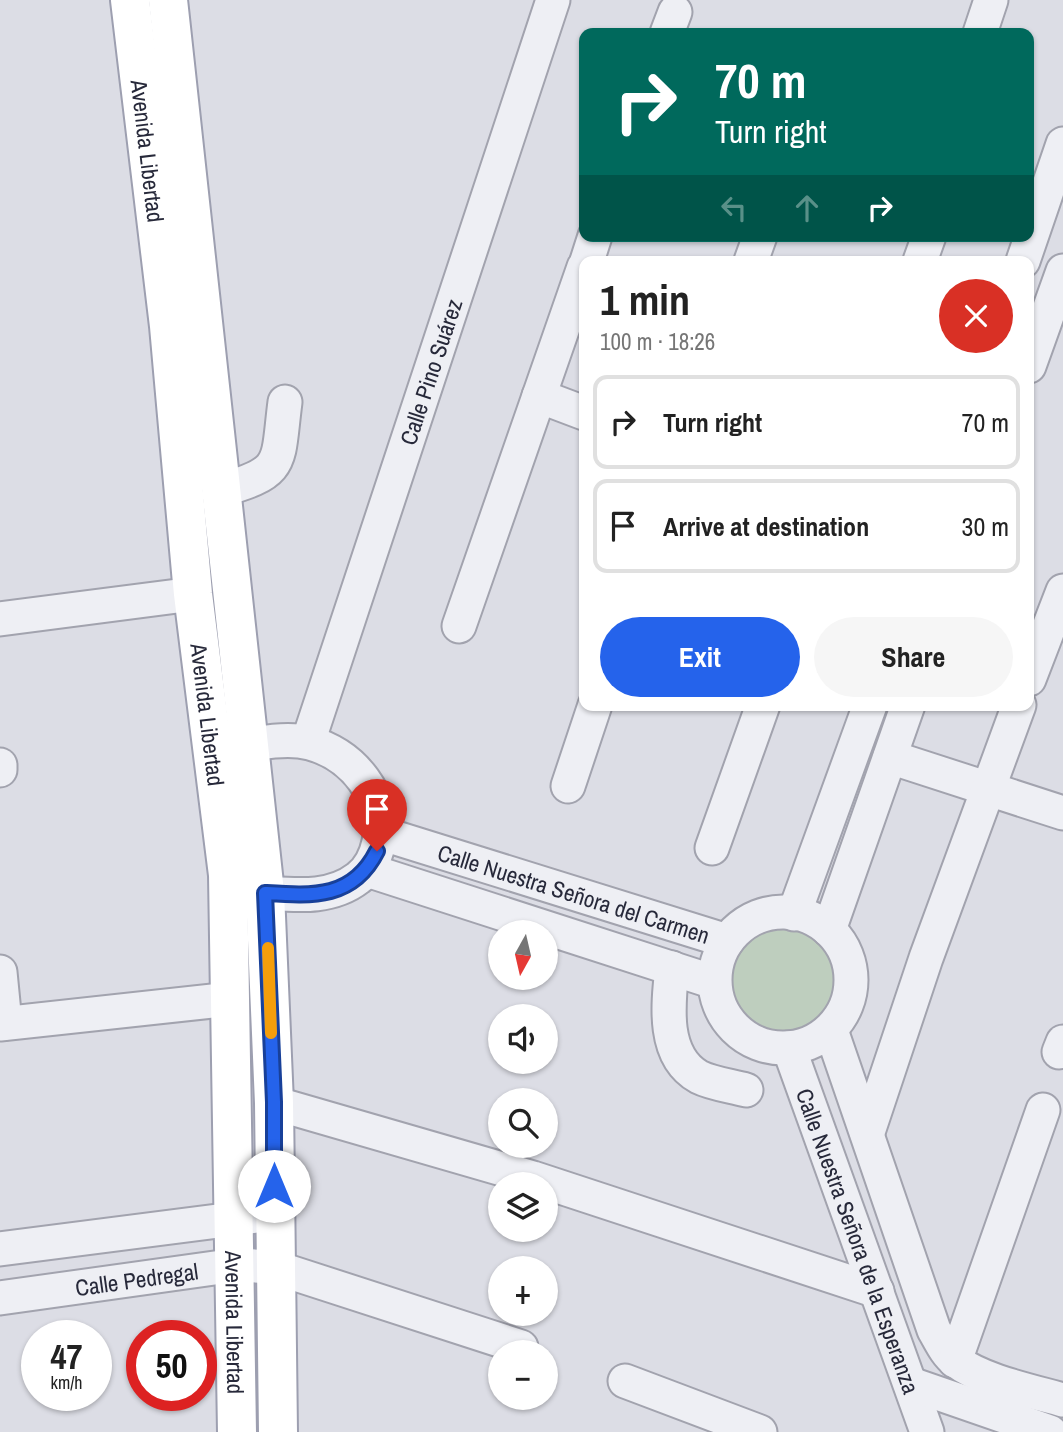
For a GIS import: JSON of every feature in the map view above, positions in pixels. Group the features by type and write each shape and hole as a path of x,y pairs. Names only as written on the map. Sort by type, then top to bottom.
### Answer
{"main road":[{"name":"Avenida Libertad","path":"130,0 169,326 193,594 228,875 237,1432"},
{"name":"Avenida Libertad","path":"168,0 265,893 274,1102 273,1214 278,1432"}],"street":[{"name":"Calle Pino Suárez","path":"308,742 553,0"},
{"path":"982,28 991,0"},
{"path":"1034,229 1063,144"},
{"path":"1034,352 1063,271"},
{"path":"459,626 579,281"},
{"path":"539,396 579,410"},
{"path":"221,490 252,482 269,472 278,456 285,402"},
{"path":"1034,666 1063,591"},
{"path":"0,619 193,594"},
{"path":"568,786 593,711"},
{"path":"712,848 761,711"},
{"path":"794,914 868,711"},
{"path":"830,930 906,711"},
{"path":"869,1132 986,789 1017,711"},
{"path":"214,752 251,745 308,742 337,754 361,775 376,801 380,833 377,851 368,870 357,879 329,892 265,893"},
{"path":"890,757 1063,813"},
{"name":"Calle Nuestra Señora del Carmen","path":"380,833 727,941"},
{"name":"Calle Nuestra Señora del Carmen","path":"368,870 714,982"},
{"path":"775,913 794,914 830,930 844,948 852,980 844,1012 831,1030 812,1042 789,1048 768,1045 747,1037 738,1030 719,1004 714,982 718,961 727,941 740,927 775,913"},
{"path":"672,968 669,1016 672,1039 680,1062 700,1077 746,1090"},
{"path":"0,972 3,1023 231,999"},
{"name":"Calle Nuestra Señora de la Esperanza","path":"831,1030 869,1132 934,1330 955,1361"},
{"name":"Calle Nuestra Señora de la Esperanza","path":"789,1048 927,1432"},
{"path":"274,1102 533,1178 877,1291"},
{"path":"1044,1110 955,1361 997,1380 1063,1400"},
{"path":"0,1249 273,1214"},
{"name":"Calle Pedregal","path":"0,1298 236,1265 274,1267"},
{"path":"274,1267 499,1340"},
{"path":"625,1381 760,1432"},
{"path":"911,1384 1050,1432"}],"green space":[{"path":"782,928 803,932 820,944 832,961 836,982 832,1003 820,1020 803,1032 782,1036 761,1032 744,1020 732,1003 728,982 732,961 744,944 761,932"}],"slow traffic":[{"path":"268,948 271,1033"}],"route":[{"path":"274,1186 274,1102 265,893 308,895 341,888 368,870 377,851"}]}
